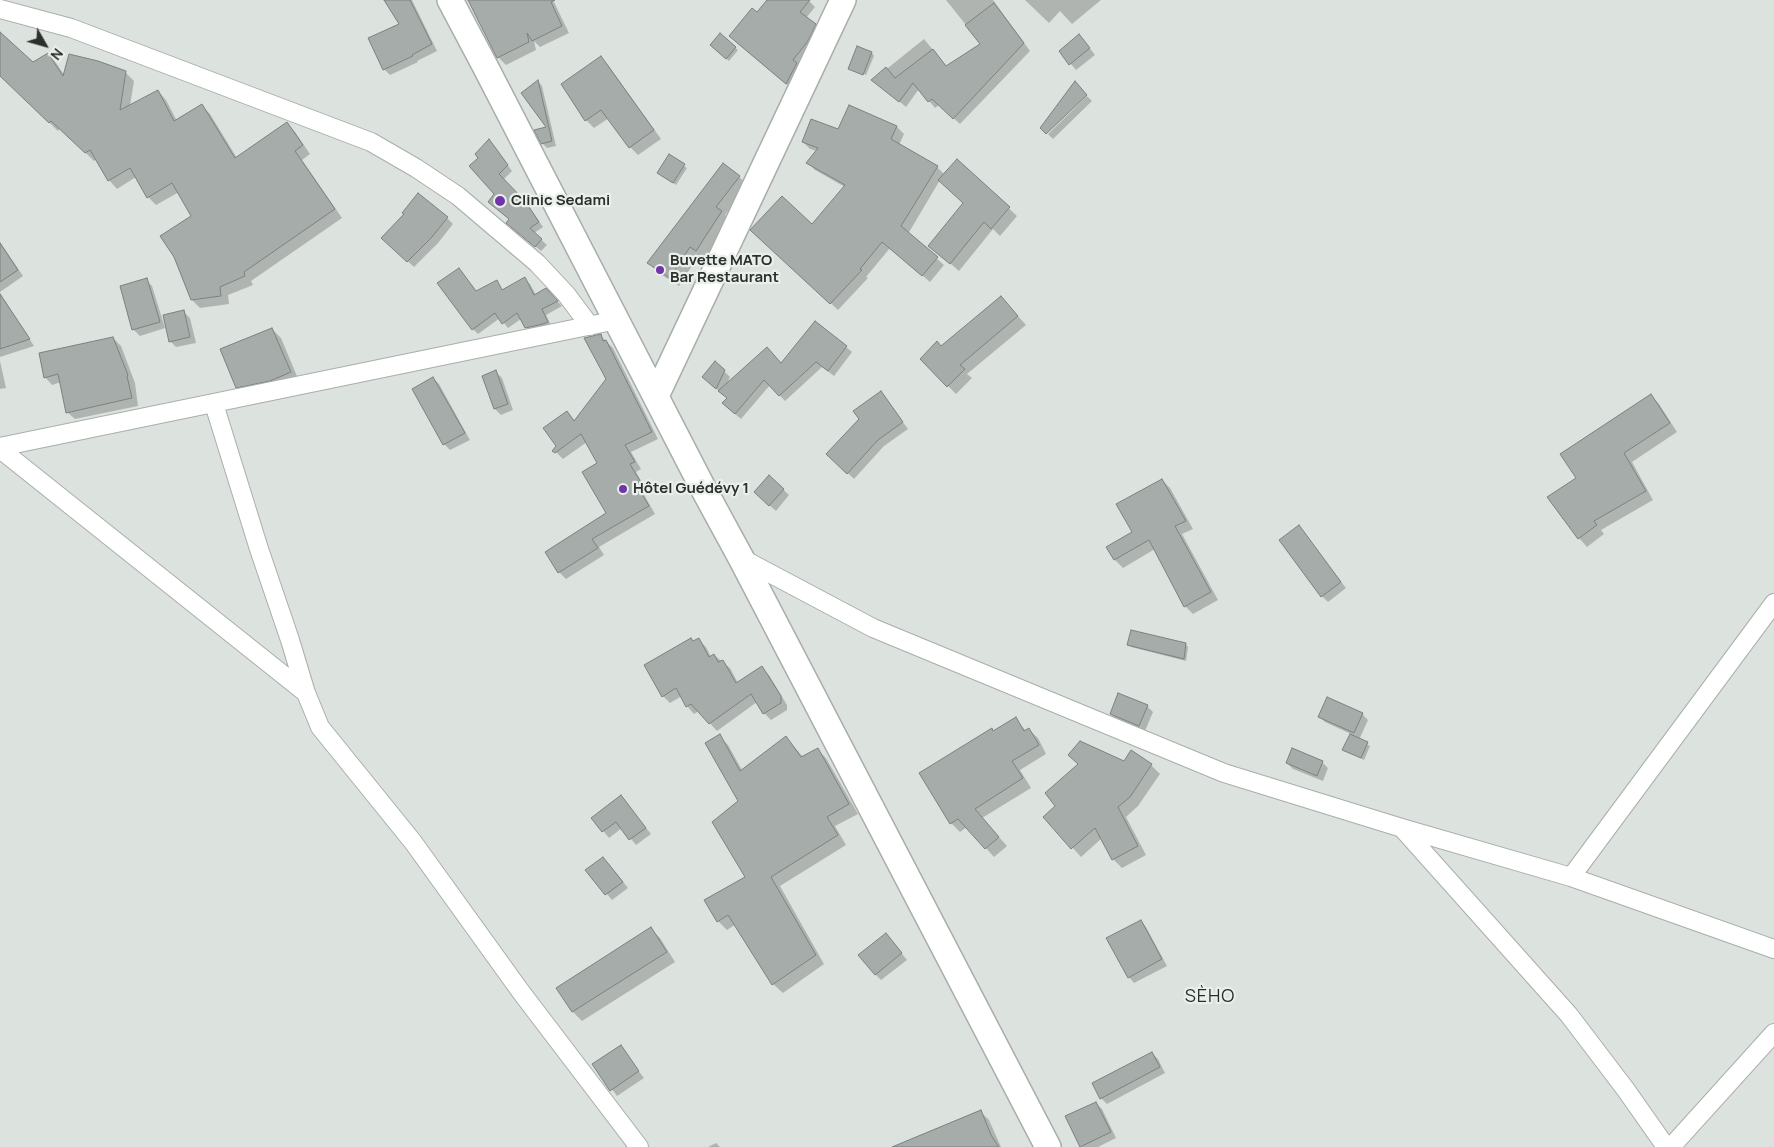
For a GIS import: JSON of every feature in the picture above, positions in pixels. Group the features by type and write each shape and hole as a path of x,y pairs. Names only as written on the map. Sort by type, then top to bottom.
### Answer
{"main road":[{"path":"450,0 1048,1147"},
{"path":"656,396 843,0"}],"street":[{"path":"0,9 72,28 371,142 416,168 465,202 537,263 566,294 590,326"},
{"path":"0,448 617,320"},
{"path":"214,404 306,693 320,727 413,842 521,992 639,1147"},
{"path":"0,448 306,693"},
{"path":"741,558 873,628 1224,773 1402,828 1571,877 1774,949"},
{"path":"1571,877 1774,603"},
{"path":"1402,828 1569,1014 1666,1147"},
{"path":"1671,1147 1774,1032"}],"building":[{"path":"384,0 410,0 432,44 413,56 383,70 368,38 399,24"},
{"path":"468,0 555,0 551,2 562,26 532,41 527,33 529,42 497,58"},
{"path":"767,0 810,0 800,12 816,24 808,41 793,60 797,63 786,84 729,36 752,8 757,12"},
{"path":"994,3 1024,43 953,119 932,99 928,102 913,83 899,102 871,80 886,67 895,78 933,49 946,66 980,44 965,25"},
{"path":"0,32 33,62 48,53 63,76 69,54 98,61 126,71 120,110 158,90 174,121 202,104 235,158 287,122 303,145 295,151 335,209 244,272 245,276 220,287 221,296 191,300 174,257 160,236 191,216 172,183 147,198 130,168 108,181 90,150 85,153 51,121 49,123 0,76"},
{"path":"720,33 736,47 726,59 710,45"},
{"path":"1079,34 1090,48 1069,65 1059,51"},
{"path":"857,46 872,52 863,75 848,69"},
{"path":"601,56 654,130 629,148 601,110 585,121 561,84"},
{"path":"538,80 552,141 541,144 534,130 546,127 521,93"},
{"path":"1075,81 1087,95 1046,134 1040,128"},
{"path":"849,105 897,126 891,139 938,166 901,226 938,257 922,276 882,242 860,269 862,270 830,304 750,230 782,196 812,224 845,185 806,163 818,148 802,142 811,119 838,129"},
{"path":"489,139 508,165 499,174 525,201 539,222 530,228 542,239 535,247 506,223 509,219 488,202 494,194 469,166 478,158 475,154"},
{"path":"669,154 685,164 673,183 657,173"},
{"path":"957,159 1010,207 991,229 984,222 950,264 928,246 963,203 938,180"},
{"path":"723,163 740,176 716,207 722,211 696,251 690,247 670,278 647,263"},
{"path":"418,193 448,217 432,237 407,262 381,238 404,214 402,213"},
{"path":"0,243 18,270 0,282"},
{"path":"459,268 476,291 497,280 502,290 525,277 534,295 546,288 558,301 542,309 548,322 543,324 525,328 517,313 502,324 495,313 472,330 437,283"},
{"path":"147,278 160,322 132,330 120,286"},
{"path":"0,294 30,339 0,349"},
{"path":"1001,296 1018,316 960,365 965,369 947,387 920,359 937,341 941,346"},
{"path":"184,310 190,337 169,342 163,315"},
{"path":"815,321 847,346 828,371 816,362 779,396 764,380 735,414 722,403 727,398 718,391 767,347 781,363"},
{"path":"272,328 291,372 270,381 236,388 220,349"},
{"path":"601,334 603,341 606,340 652,432 625,445 635,462 630,464 640,481 636,484 649,506 592,539 598,548 558,573 545,552 606,513 582,472 597,463 581,434 555,453 552,451 556,446 543,428 567,411 574,421 606,379 584,338"},
{"path":"113,337 128,375 132,398 66,413 58,374 44,378 39,353"},
{"path":"715,361 725,370 716,389 702,377"},
{"path":"496,370 508,404 494,409 482,376"},
{"path":"433,377 465,433 443,445 412,389"},
{"path":"881,391 903,422 878,440 847,474 826,454 859,419 853,411"},
{"path":"1651,394 1670,423 1624,453 1646,491 1594,521 1597,525 1578,539 1547,497 1576,478 1560,454"},
{"path":"769,475 784,489 769,506 754,492"},
{"path":"1162,479 1186,521 1175,526 1211,592 1184,607 1149,540 1114,560 1106,547 1132,532 1116,504"},
{"path":"1299,525 1341,582 1321,597 1279,540"},
{"path":"1131,630 1186,643 1184,659 1127,645"},
{"path":"691,638 693,641 699,638 709,657 714,654 718,662 723,660 736,683 762,666 781,696 781,703 763,714 751,694 709,724 691,704 686,707 676,688 662,697 644,665"},
{"path":"1118,693 1148,705 1139,726 1110,714"},
{"path":"1327,697 1363,713 1354,733 1318,717"},
{"path":"1016,717 1024,731 1029,728 1039,745 1012,761 1023,778 975,809 999,837 985,849 958,819 950,824 919,773 992,728 993,731"},
{"path":"720,734 740,771 786,736 801,757 818,748 849,804 827,817 838,835 771,877 816,955 772,985 728,915 717,922 704,900 745,877 712,822 738,801 705,743"},
{"path":"1350,734 1368,742 1361,758 1342,750"},
{"path":"1080,741 1124,761 1131,750 1152,764 1130,797 1118,807 1138,846 1112,860 1095,828 1071,849 1043,817 1055,806 1045,793 1078,764 1068,755"},
{"path":"1292,748 1323,761 1317,776 1286,763"},
{"path":"621,795 646,828 629,840 616,822 602,832 591,818"},
{"path":"603,857 623,882 605,895 585,870"},
{"path":"1141,920 1162,959 1128,978 1106,938"},
{"path":"651,927 667,952 572,1012 556,988"},
{"path":"886,933 902,953 875,975 858,955"},
{"path":"621,1045 639,1071 610,1091 592,1064"},
{"path":"1152,1052 1160,1067 1100,1099 1092,1083"},
{"path":"1096,1102 1111,1132 1080,1147 1065,1116"},
{"path":"981,1110 991,1135 999,1147 892,1147"}],"place":[{"name":"Clinic Sedami","path":"500,201"},
{"name":"Buvette MATO Bar Restaurant","path":"660,270"},
{"name":"Hôtel Guédévy 1","path":"623,489"}],"district":[{"name":"SÈHO","path":"1210,997"}]}
